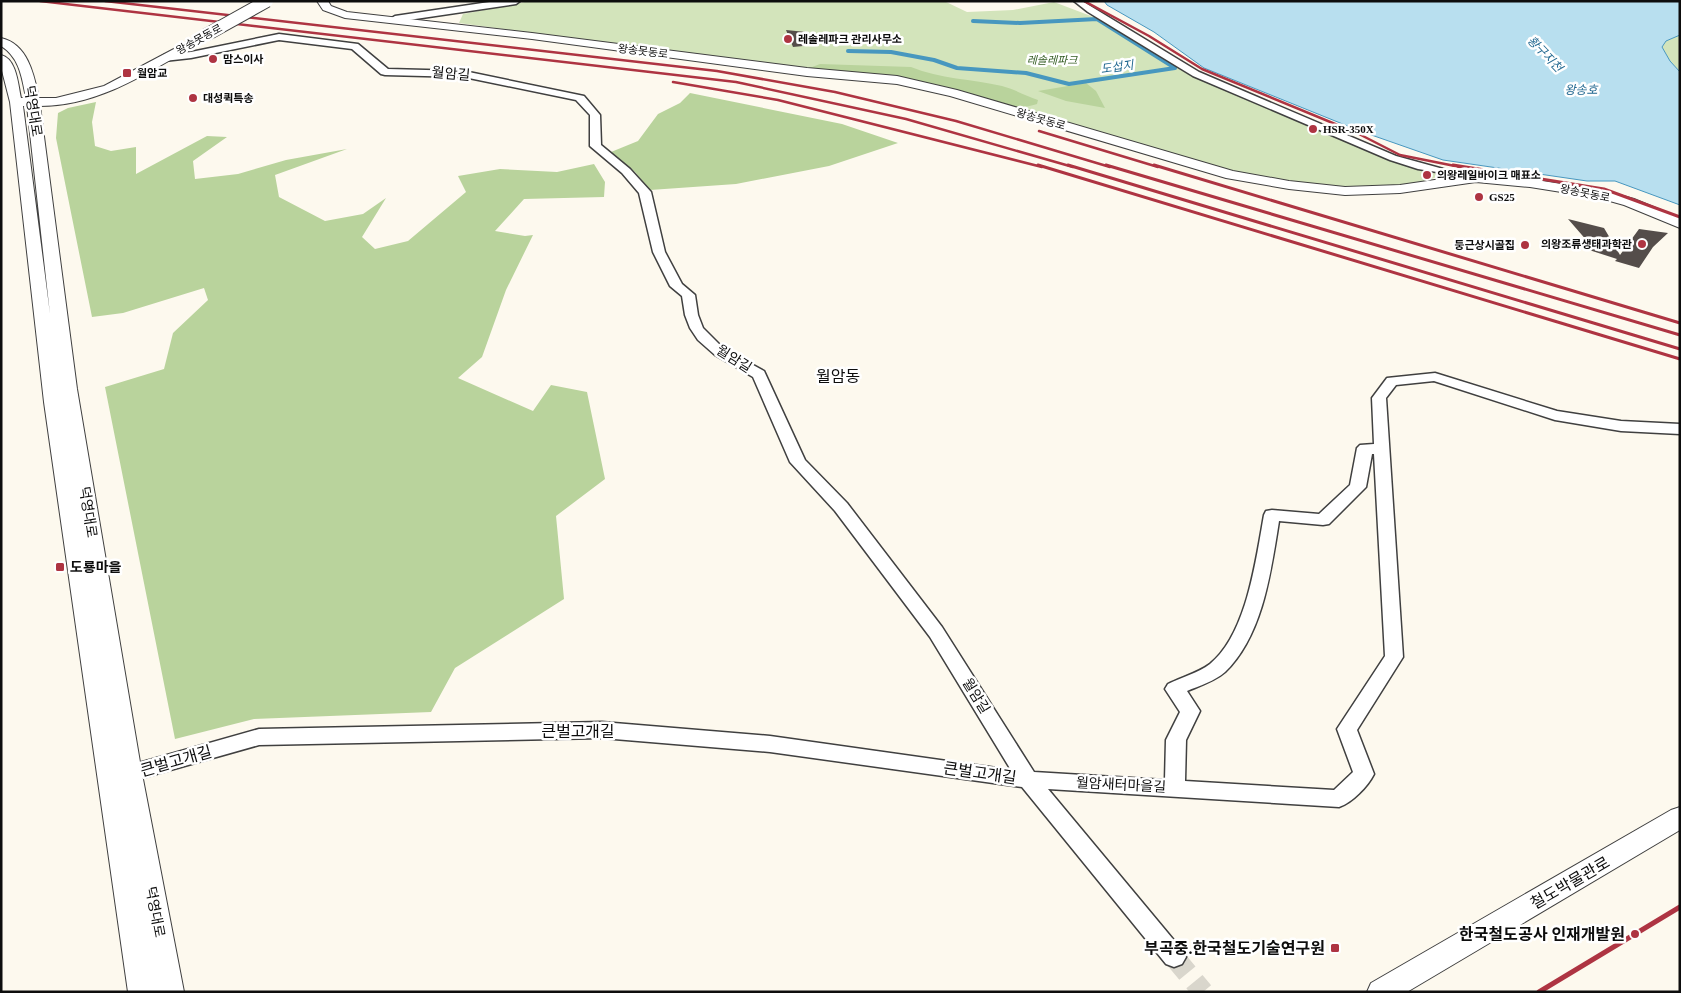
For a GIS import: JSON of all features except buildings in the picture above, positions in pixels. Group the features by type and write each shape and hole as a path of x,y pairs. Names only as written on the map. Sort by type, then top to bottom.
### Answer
{"street":[{"name":"왕송못동로","path":"25,102 56,102 108,89 267,1"},
{"name":"왕송못동로","path":"322,1 327,8 345,15 395,19 807,72 897,80 954,93 1231,175 1289,185 1345,191 1400,189 1476,178 1530,183 1600,194 1629,202 1680,224"},
{"name":"왕송못동로","path":"395,19 516,1"},
{"path":"1077,1 1090,11 1196,74 1393,158 1418,166 1443,170"},
{"name":"월암길","path":"164,58 191,55 278,37 355,46 385,72 464,74 580,98 594,115 596,146 626,171 645,192 659,252 676,286 688,295 692,319 704,339 730,360 759,374 798,462 840,507 936,632 1028,780 1174,957"},
{"name":"덕영대로","path":"1,41 11,46 25,64 25,102 52,402 108,780 143,992"},
{"name":"덕영대로","path":"1,58 8,67 25,102 129,774 170,992"},
{"path":"1175,788 1339,799 1364,774 1347,729 1394,657 1373,449 1379,398 1392,381 1435,377 1555,415 1621,426 1680,429"},
{"name":"월암새터마을길","path":"1028,780 1175,788 1176,740 1190,711 1175,689 1216,668 1235,648 1261,579 1272,515 1323,520 1358,487 1373,449"},
{"name":"큰벌고개길","path":"129,774 259,737 602,730 770,744 1028,780"},
{"path":"108,780 129,774"},
{"name":"철도박물관로","path":"1381,992 1680,818"}],"green space":[{"name":"레솔레파크","path":"530,1 944,1 967,12 1013,10 1054,2 1104,21 1188,73 1351,142 1405,159 1443,168 1443,175 1422,182 1391,186 1346,187 1283,183 1233,172 954,90 459,23 463,14"},
{"path":"1680,35 1680,72 1670,61 1662,47 1666,41"},
{"path":"820,64 911,67 945,76 1002,86 1038,100 1037,104 1015,107 994,103 963,92 807,69"},
{"path":"1086,83 1096,91 1105,108 1066,101 1038,91"},
{"path":"690,93 842,124 898,143 829,166 736,184 650,190 635,172 611,152 638,141 658,114 680,103"},
{"path":"96,102 92,122 95,146 111,151 136,147 136,174 207,136 227,137 193,161 195,179 238,174 286,160 347,149 275,175 279,197 325,221 363,214 386,198 362,237 375,249 408,241 466,192 458,176 500,169 557,172 594,164 605,182 604,197 524,199 495,231 525,236 533,235 506,290 482,357 458,378 533,411 551,385 587,392 605,479 556,516 564,599 455,668 431,712 254,719 175,739 105,387 164,369 173,333 208,300 204,288 123,313 92,317 56,138 58,113 68,108"}],"water":[{"name":"왕송호","path":"1104,1 1680,1 1680,35 1666,41 1662,47 1670,61 1680,72 1680,205 1615,181 1587,181 1443,160 1360,131 1204,68 1154,32 1107,5"}],"waterway":[{"name":"도섭지","path":"848,51 891,52 934,60 957,68 1026,73 1069,84 1175,68 1097,19 1020,23 973,21"}],"tunnel":[{"path":"1174,957 1203,992"}],"railway":[{"path":"40,1 736,82 906,119 1073,167"},
{"path":"105,1 717,71 835,92 956,121 1110,167"},
{"path":"1084,1 1149,36 1202,69 1357,133 1400,155 1460,167"},
{"path":"673,82 778,100 1042,167"},
{"path":"1039,131 1158,167"},
{"path":"1038,165 1680,359"},
{"path":"1068,165 1680,349"},
{"path":"1106,165 1680,335"},
{"path":"1154,165 1680,323"},
{"path":"1453,165 1604,189 1680,217"},
{"path":"1539,992 1680,907"}],"place":[{"name":"레솔레파크 관리사무소","path":"788,39"},
{"name":"맘스이사","path":"213,59"},
{"name":"월암교","path":"127,73"},
{"name":"대성퀵특송","path":"193,98"},
{"name":"HSR-350X","path":"1313,129"},
{"name":"의왕레일바이크 매표소","path":"1427,175"},
{"name":"GS25","path":"1479,197"},
{"name":"의왕조류생태과학관","path":"1642,244"},
{"name":"둥근상시골집","path":"1525,245"},
{"name":"도룡마을","path":"60,567"},
{"name":"한국철도공사 인재개발원","path":"1635,934"},
{"name":"부곡중.한국철도기술연구원","path":"1335,948"}],"district":[{"name":"월암동","path":"838,376"}],"water label":[{"name":"황구지천","path":"1545,54"}]}
